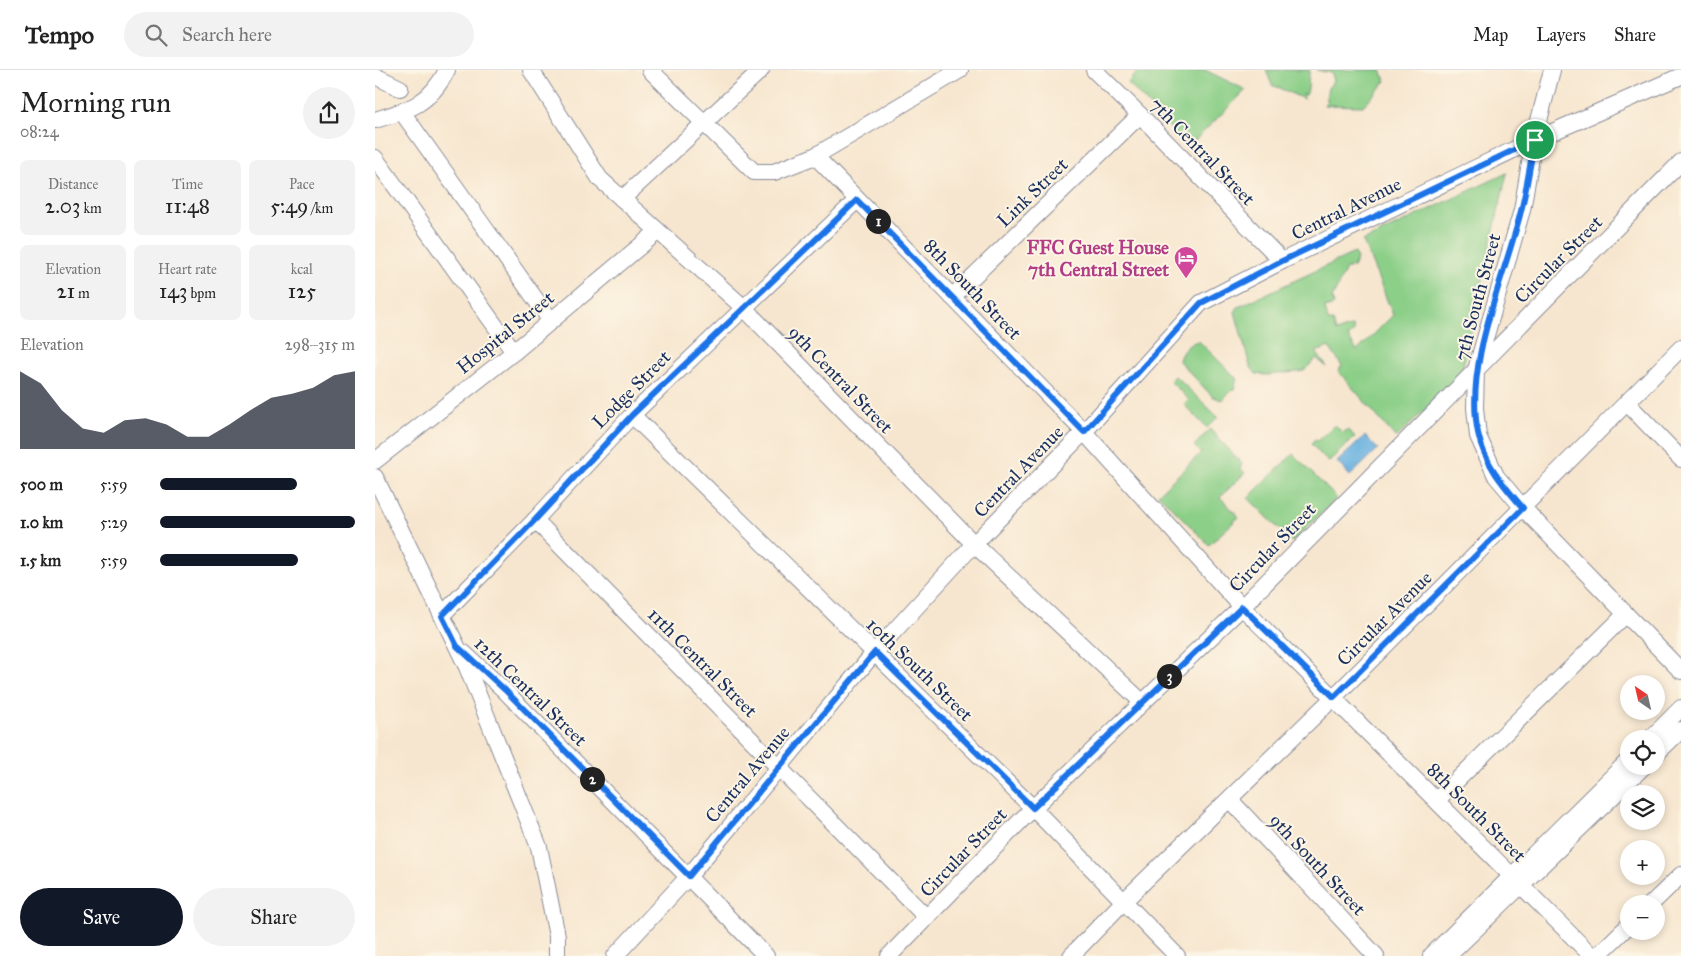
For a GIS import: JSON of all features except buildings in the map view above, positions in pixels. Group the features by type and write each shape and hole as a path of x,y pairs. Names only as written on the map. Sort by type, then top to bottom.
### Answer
{"street":[{"path":"375,120 403,112 424,101 447,70"},
{"name":"9th Central Street","path":"531,70 600,178 657,232 743,307 974,544 1141,702"},
{"path":"650,70 754,172 774,172 815,156 960,70"},
{"path":"622,199 761,70"},
{"name":"7th Central Street","path":"1094,70 1282,261"},
{"name":"7th South Street","path":"1552,70 1535,140 1522,210 1476,370 1475,408 1478,436 1496,476 1523,508 1681,671"},
{"path":"375,76 400,88"},
{"name":"Central Avenue","path":"615,956 689,876 875,652 974,544 1084,432 1201,303 1282,261 1535,140 1681,76"},
{"path":"403,112 551,321"},
{"name":"Link Street","path":"952,297 1140,115"},
{"name":"8th South Street","path":"815,156 1084,432 1242,607 1592,956"},
{"path":"375,158 514,352"},
{"name":"Circular Street","path":"889,956 1033,808 1141,702 1242,607 1681,162"},
{"name":"Lodge Street","path":"442,616 535,520 632,415 857,200"},
{"name":"Hospital Street","path":"375,461 514,352 657,232"},
{"name":"Circular Avenue","path":"1071,956 1124,901 1334,697 1681,348"},
{"path":"1627,403 1681,459"},
{"name":"10th South Street","path":"632,415 1033,808 1177,956"},
{"path":"375,477 457,646 539,847 557,936 557,956"},
{"name":"11th Central Street","path":"535,520 927,918"},
{"path":"1437,800 1626,614"},
{"name":"12th Central Street","path":"457,646 505,690 766,956"},
{"path":"1659,730 1681,708"},
{"path":"1665,745 1681,730"},
{"path":"1448,956 1620,770"},
{"path":"1431,956 1634,775"},
{"name":"9th South Street","path":"1230,800 1376,956"},
{"path":"1660,895 1681,875"},
{"path":"1597,956 1620,934"}],"green space":[{"path":"1139,70 1205,70 1246,90 1188,147 1128,83"},
{"path":"1266,70 1310,70 1307,92 1306,95 1303,94 1304,99 1272,85"},
{"path":"1316,70 1381,70 1386,81 1363,106 1324,105 1328,99 1326,98 1328,88 1334,81 1332,73"},
{"path":"1507,173 1461,375 1396,438 1338,371 1342,366 1329,347 1316,352 1327,367 1316,358 1304,371 1268,375 1256,374 1250,366 1235,312 1238,307 1354,253 1357,259 1353,267 1346,269 1332,298 1334,305 1325,308 1328,321 1333,321 1336,332 1353,326 1354,332 1348,337 1357,351 1393,315 1363,241"},
{"path":"1199,341 1237,379 1234,389 1221,400 1212,396 1179,361 1181,354 1186,348 1192,343"},
{"path":"1175,376 1218,417 1207,428 1184,405 1189,400 1170,381"},
{"path":"1335,425 1343,433 1348,429 1355,437 1328,462 1311,444"},
{"path":"1210,429 1242,464 1240,468 1245,473 1220,497 1239,517 1209,545 1158,494 1201,453 1194,446"},
{"path":"1293,454 1337,498 1292,542 1248,498"}],"water":[{"path":"1365,436 1378,449 1350,476 1337,462"}],"place":[{"name":"FFC Guest House 7th Central Street","path":"1186,279"}],"route":[{"path":"1535,140 1522,210 1476,370 1475,408 1478,436 1496,476 1523,508 1334,697 1242,607 1141,702 1033,808 875,652 689,876 505,690 457,646 442,616 535,520 632,415 857,200 1084,432 1201,303 1282,261 1535,140"}]}
